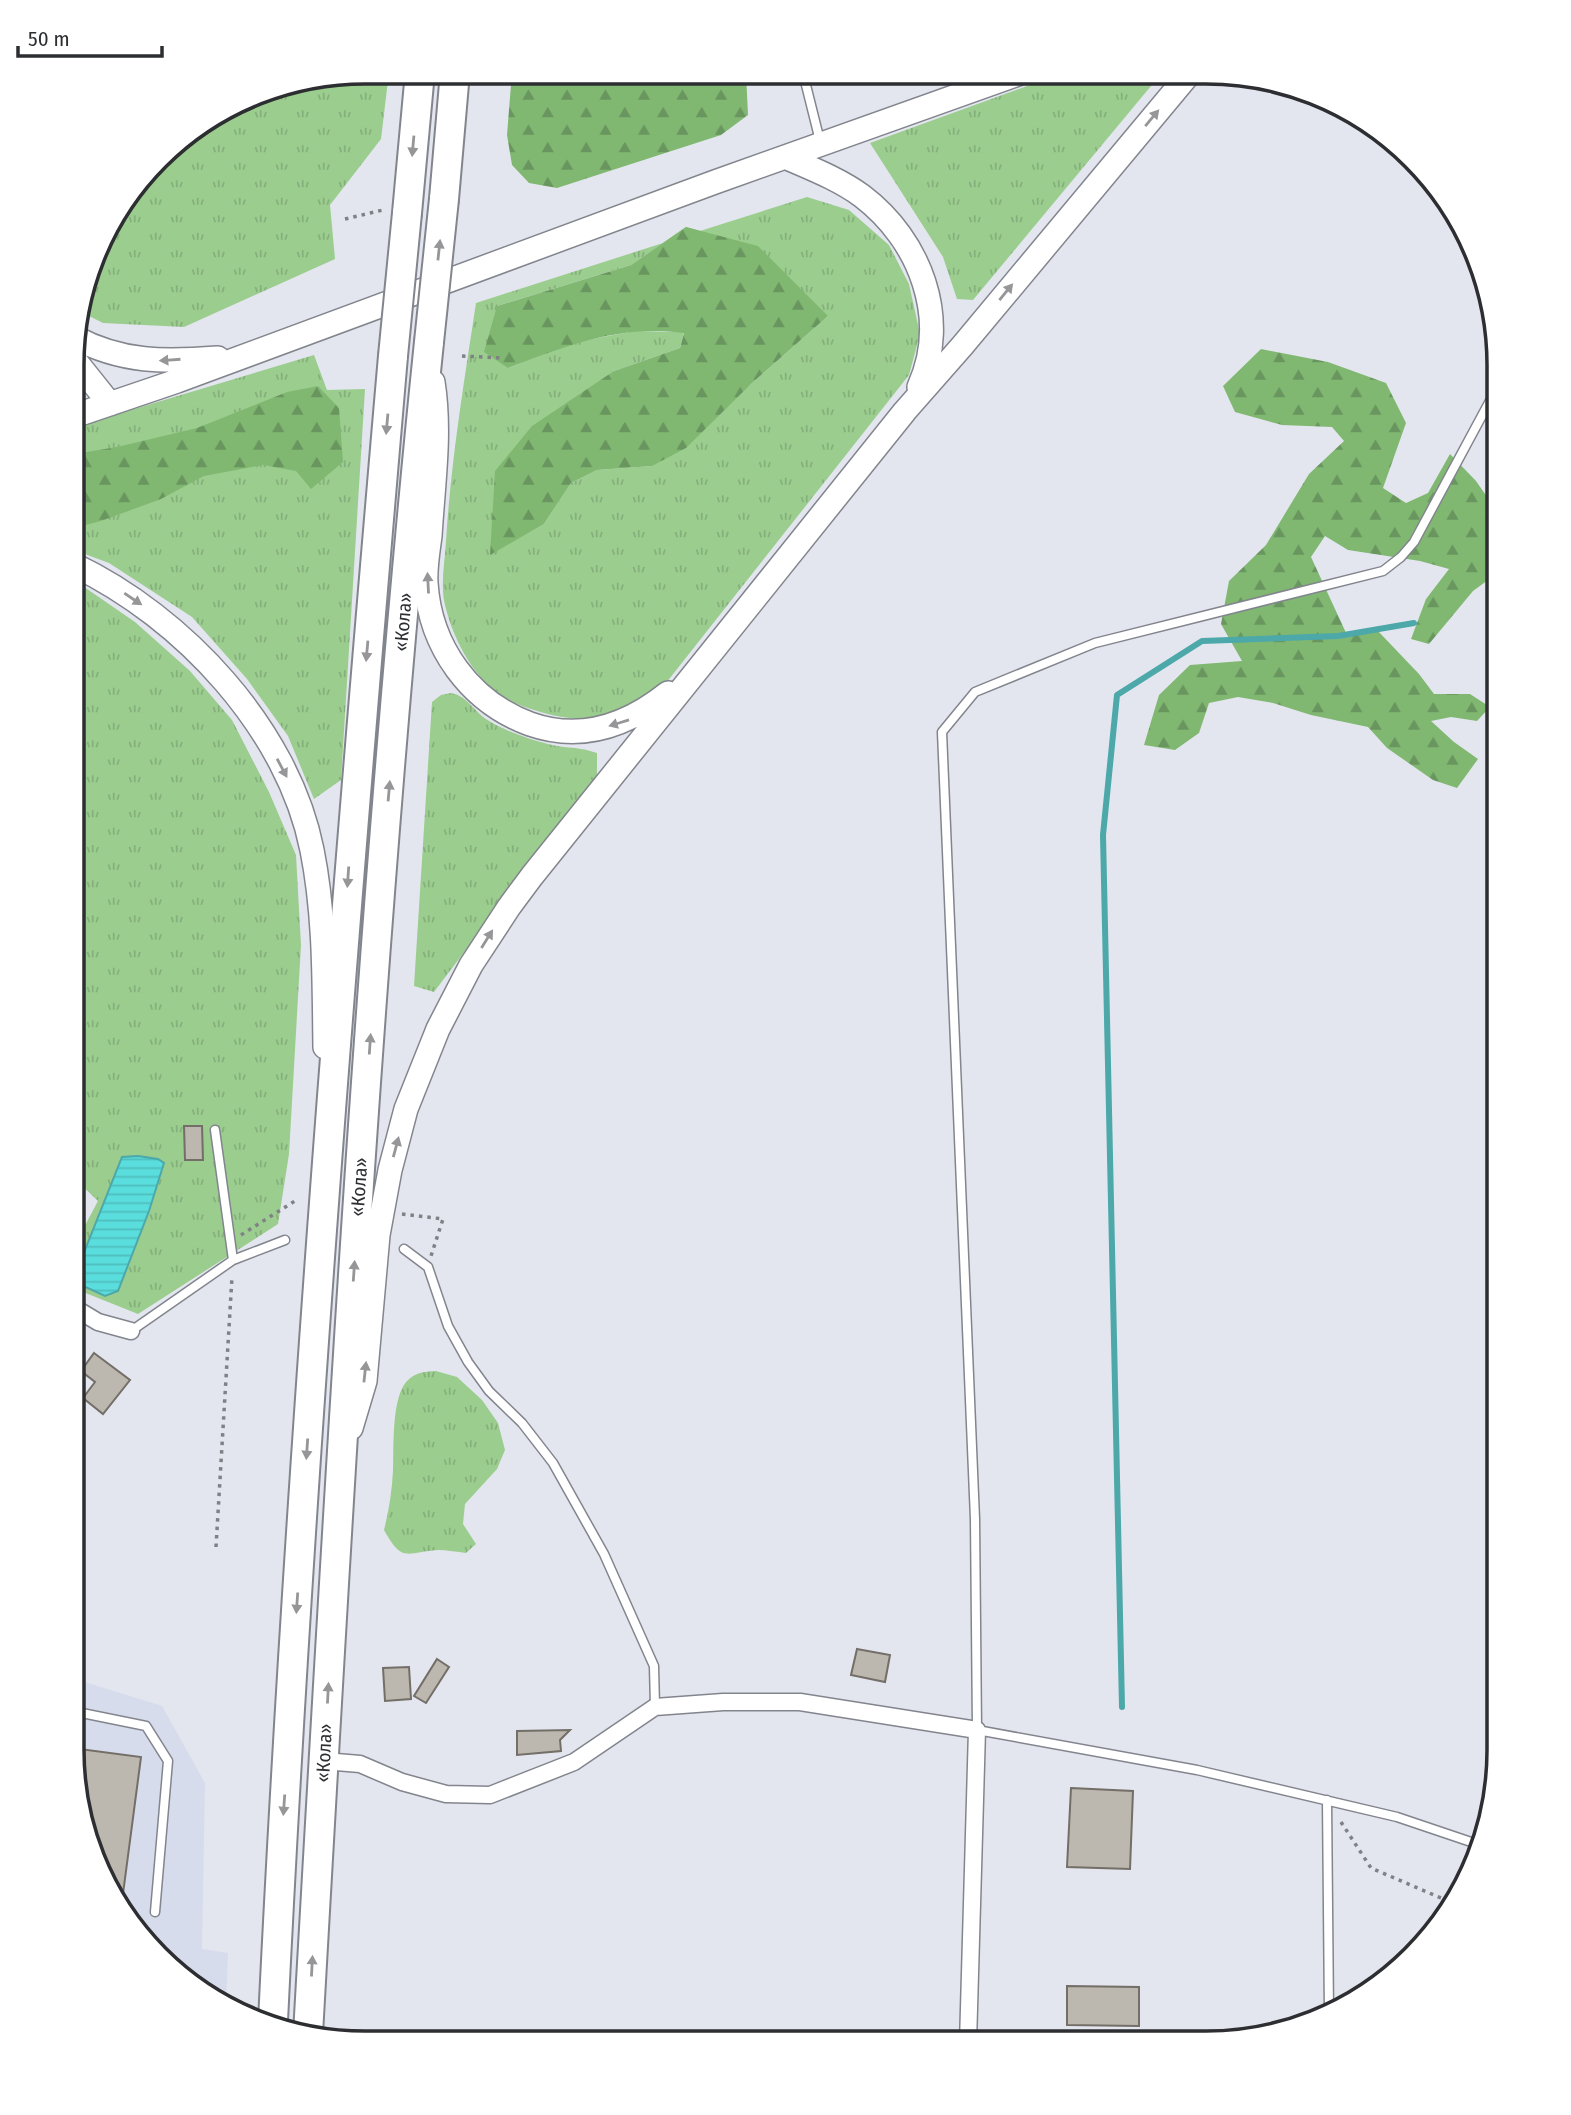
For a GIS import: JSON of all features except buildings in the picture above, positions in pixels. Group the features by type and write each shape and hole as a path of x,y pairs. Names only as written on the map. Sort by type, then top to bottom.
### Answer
{"highway":[{"path":"400,211 419,84"},
{"name":"«Кола»","path":"308,2026 341,1461 381,894 416,472 454,84"},
{"name":"«Кола»","path":"274,2016 283,1828 326,1161 393,356 400,211"}],"main road":[{"path":"84,413 990,84"},
{"path":"341,1461 365,1381 378,1235 390,1170 406,1109 438,1029 471,965 509,906 695,671 905,411 1181,84"},
{"path":"785,157 846,185 868,201 897,232 913,259 929,299 933,328 926,369 905,411"},
{"path":"85,342 110,352 153,361 238,357"},
{"path":"429,342 436,411 436,441 426,583 432,621 459,674 483,698 508,714 538,727 580,731 625,722 695,671"},
{"path":"84,372 110,404"},
{"path":"84,571 144,607 198,652 227,684 257,726 292,788 312,849 322,911 326,1161"}],"street":[{"path":"84,1314 98,1322 131,1331"},
{"path":"324,1761 360,1764 402,1782 446,1794 490,1796 574,1762 655,1707 723,1702 800,1702 977,1730 968,2031"}],"lane":[{"path":"806,84 821,144"},
{"path":"1472,1842 1397,1817 1197,1770 977,1730 975,1518 942,732 975,692 1095,643 1382,571 1401,557 1414,542 1487,406"},
{"path":"215,1130 233,1259"},
{"path":"131,1331 233,1259 285,1240"},
{"path":"404,1250 428,1267 449,1326 468,1362 489,1391 522,1423 553,1463 604,1554 654,1666 655,1707"},
{"path":"84,1713 146,1726 168,1761 155,1912"},
{"path":"1327,1800 1329,2003"}],"path":[{"path":"345,219 400,211"},
{"path":"462,356 503,358"},
{"path":"230,1241 299,1199"},
{"path":"411,1215 443,1219 428,1267"},
{"path":"216,1547 233,1259"},
{"path":"1327,1800 1371,1868 1444,1899"}],"shaded area":[{"path":"84,1682 162,1706 205,1783 202,1949 228,1953 226,1994 194,1973 166,1949 131,1906 113,1875 99,1841 86,1787"}],"green space":[{"path":"388,84 381,139 330,205 335,259 184,327 103,323 88,316 99,274 113,240 142,194 166,166 194,142 240,113 274,99 328,86"},
{"path":"511,84 747,84 748,115 721,135 557,188 529,183 512,165 507,135"},
{"path":"1032,84 1153,84 973,300 957,299 943,257 870,143"},
{"path":"807,197 849,210 889,245 909,284 920,334 909,375 655,697 619,711 590,718 560,717 522,706 494,690 472,665 455,636 443,589 451,481 476,303 663,243 686,227 700,231","holes":["663,243 828,316 652,466 597,470 571,483 544,524 490,554 614,371 680,348 684,332 635,331 576,342 508,368 497,306 631,265"]},
{"path":"686,227 758,246 828,316 751,384 686,448 652,466 597,470 571,483 544,524 490,555 495,471 532,426 614,371 680,348 684,333 660,331 615,334 572,345 508,368 484,352 497,306 631,265"},
{"path":"1261,349 1328,362 1386,383 1406,423 1383,488 1406,503 1428,493 1450,454 1487,497 1487,581 1473,591 1429,644 1411,639 1426,599 1449,569 1420,561 1348,550 1325,536 1311,557 1347,635 1377,630 1419,674 1434,694 1470,694 1487,705 1487,710 1477,721 1451,717 1431,721 1478,759 1457,788 1433,780 1387,748 1368,727 1238,697 1209,703 1199,733 1175,750 1144,745 1159,695 1190,665 1242,661 1221,624 1229,581 1266,545 1309,474 1344,441 1332,427 1282,425 1235,412 1223,386"},
{"path":"314,355 327,390 365,389 341,780 314,799 288,736 247,679 192,617 109,563 84,554 84,424"},
{"path":"318,386 339,408 343,462 311,489 296,471 263,465 204,476 161,499 84,525 84,452 197,428 287,392"},
{"path":"84,587 135,622 190,671 232,720 269,792 296,855 301,945 289,1154 278,1224 138,1314 84,1292 84,1227 98,1201 84,1188"},
{"path":"451,693 466,700 493,724 513,733 556,746 597,753 597,776 434,992 414,986 432,702 441,695"},
{"path":"436,1371 457,1377 482,1400 498,1423 505,1450 497,1469 465,1504 463,1524 476,1544 466,1553 438,1550 406,1554 396,1548 384,1530 392,1486 396,1411 398,1399 407,1381 420,1373"}],"water":[{"path":"138,1156 158,1159 164,1163 149,1211 118,1291 105,1296 84,1286 84,1252 122,1157"}],"waterway":[{"path":"1122,1707 1103,835 1117,695 1202,641 1338,636 1414,623"}]}
